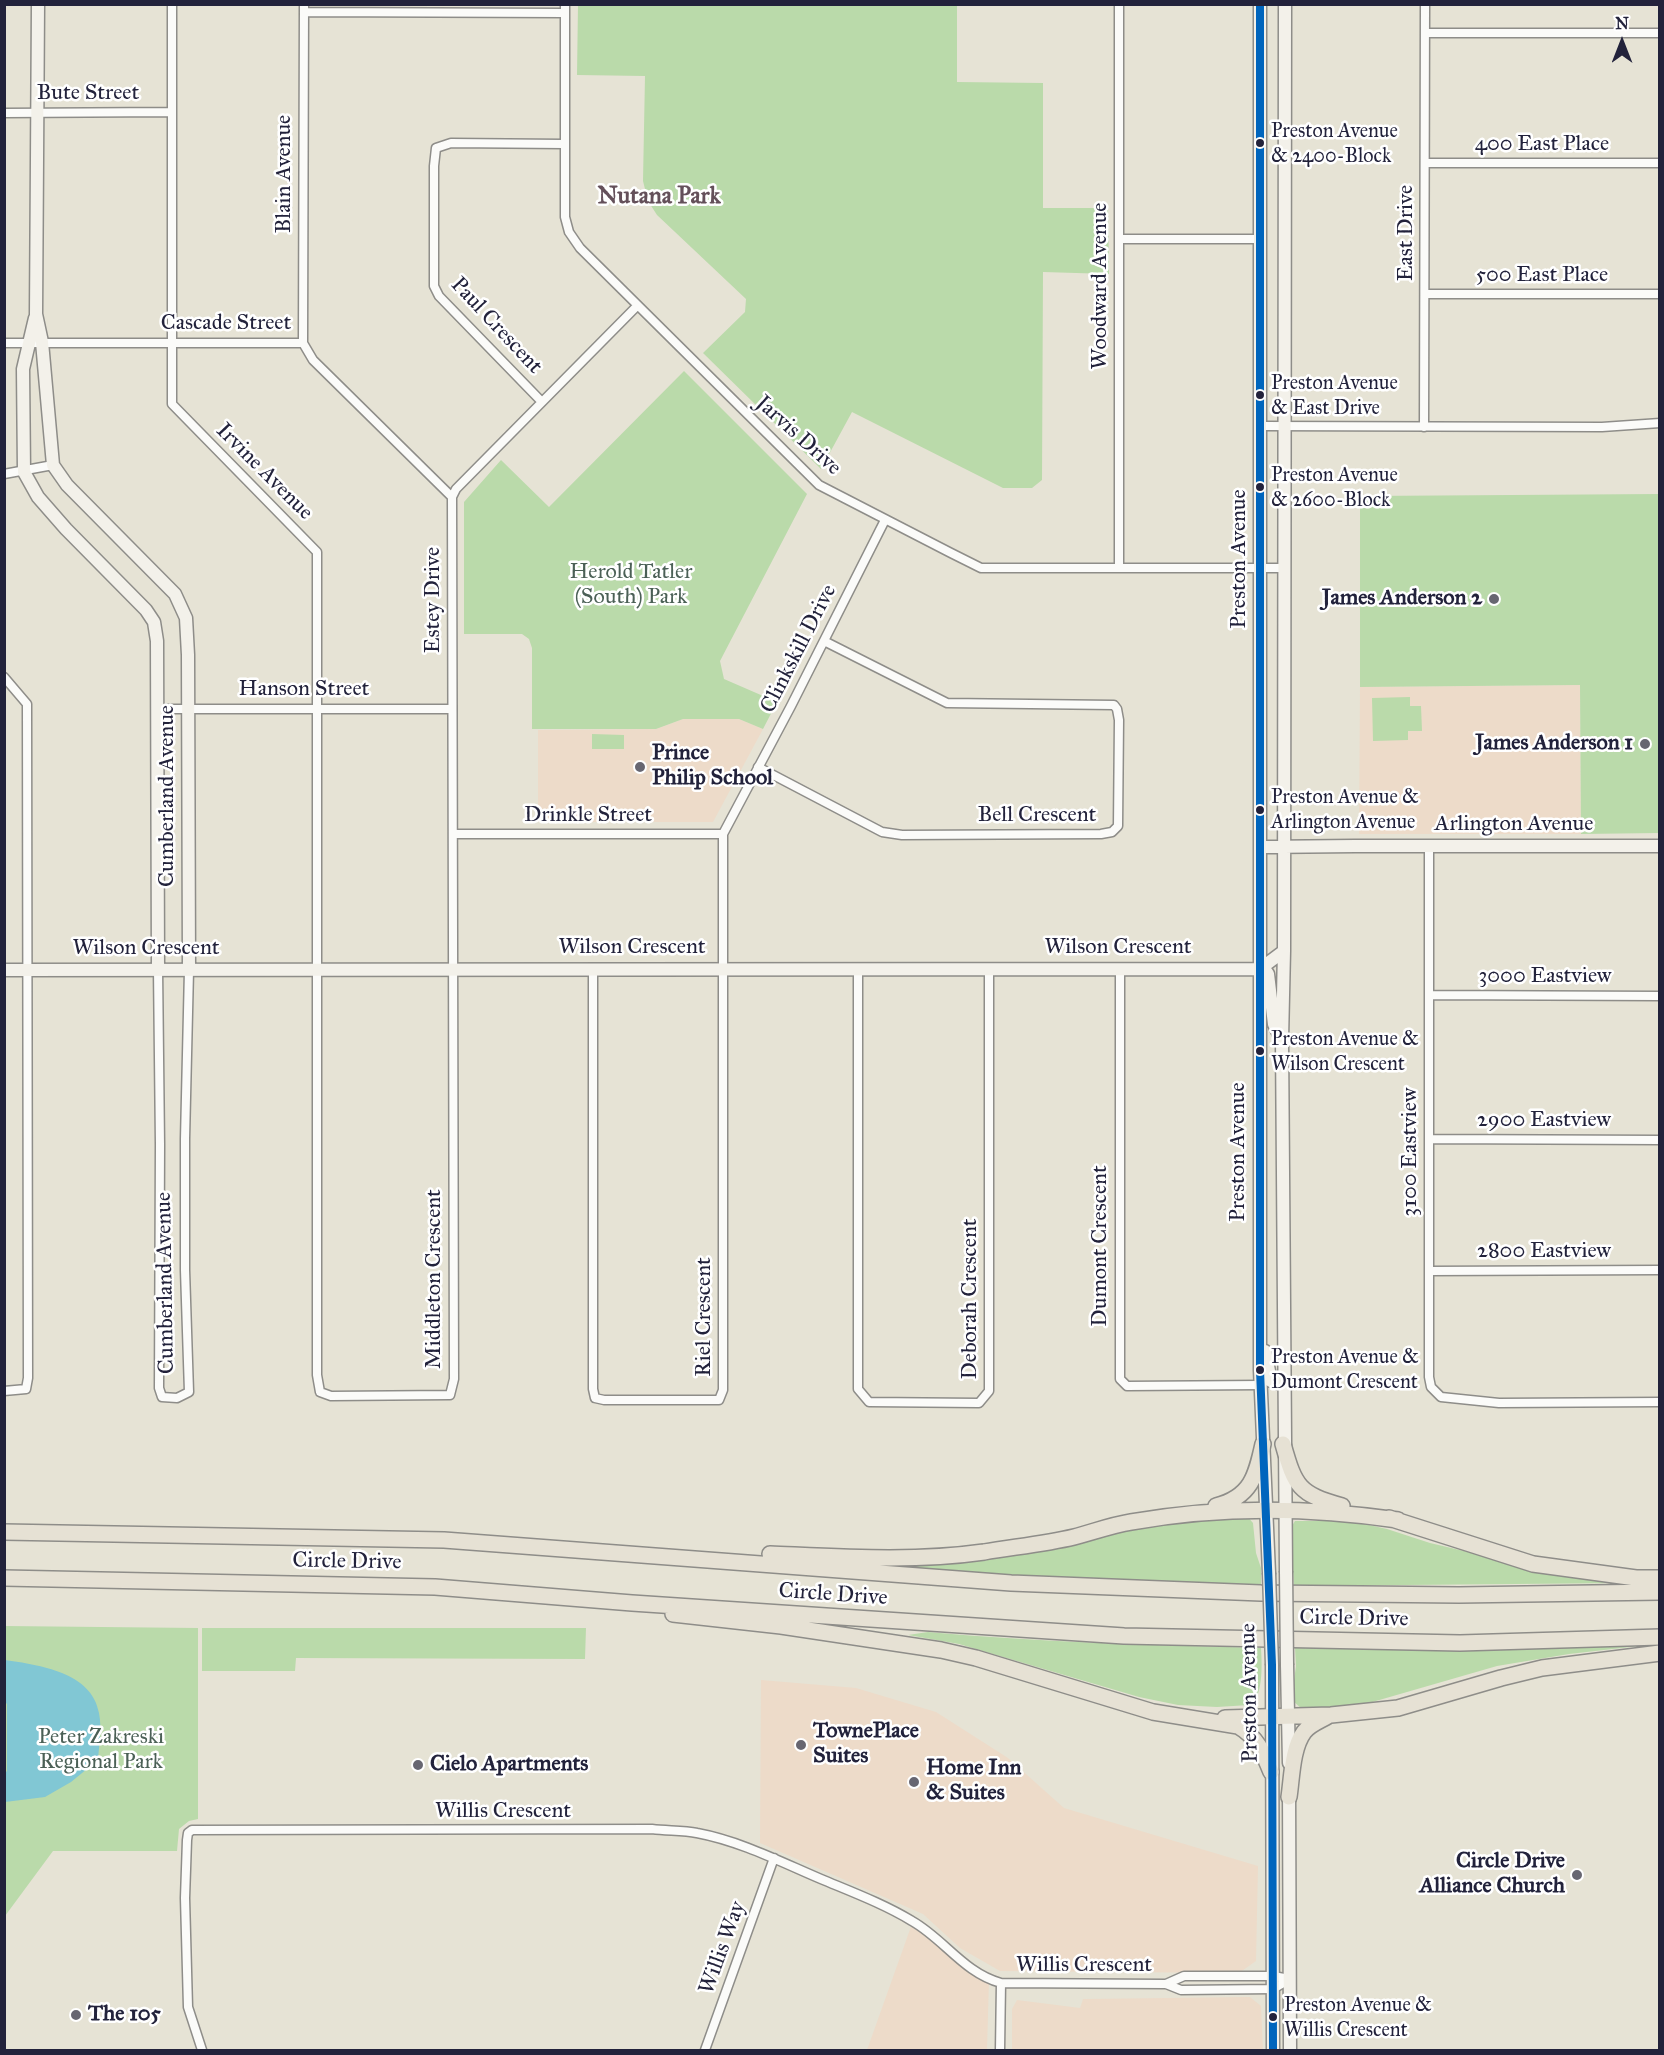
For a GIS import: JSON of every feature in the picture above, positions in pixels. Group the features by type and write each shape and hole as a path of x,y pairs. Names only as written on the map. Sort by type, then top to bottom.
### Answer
{"highway":[{"path":"1188,1513 1227,1503 1241,1495 1256,1473 1263,1444"},
{"path":"1283,1444 1292,1476 1303,1489 1318,1499 1398,1520 1533,1564 1606,1575 1659,1578"},
{"path":"536,1547 844,1557 940,1556 983,1552 1071,1537 1129,1522 1188,1513 1285,1510 1344,1512 1398,1520"},
{"name":"Circle Drive","path":"4,1532 444,1540 1091,1587 1261,1593 1459,1595 1659,1592"},
{"name":"Circle Drive","path":"4,1578 435,1587 961,1627 1124,1636 1460,1643 1659,1637"},
{"path":"542,1595 694,1617 861,1637 976,1658 1143,1709 1238,1726 1249,1732 1258,1743 1272,1772"},
{"path":"1186,1718 1331,1714 1398,1708 1542,1668 1659,1653"},
{"path":"1289,1797 1295,1756 1303,1734 1311,1725 1331,1714"}],"main road":[{"path":"38,4 36,314 42,342 53,465"},
{"name":"Preston Avenue","path":"1260,4 1261,1385 1268,1510 1272,1665 1273,2050"},
{"name":"Preston Avenue","path":"1285,4 1286,427 1282,1040 1283,1444 1289,1797 1290,2050"},
{"path":"24,472 23,369 36,314"},
{"name":"Cumberland Avenue","path":"53,465 67,485 175,594 186,618 189,709 189,970"},
{"name":"Cumberland Avenue","path":"24,472 39,497 66,529 146,610 154,622 157,641 158,969"},
{"name":"Arlington Avenue","path":"1260,848 1659,846"},
{"path":"1260,969 1284,951"},
{"name":"Preston Avenue","path":"1260,969 1266,970 1268,974 1274,1024 1282,1040"},
{"name":"Wilson Crescent","path":"4,970 1260,969"},
{"name":"Preston Avenue","path":"1261,1335 1271,1381 1283,1385"}],"street":[{"name":"Irvine Avenue","path":"172,4 172,404 317,552 317,970"},
{"name":"Woodward Avenue","path":"1119,4 1119,567"},
{"name":"East Drive","path":"1424,427 1425,4"},
{"path":"304,8 565,9"},
{"name":"Blain Avenue","path":"303,343 304,8"},
{"name":"Jarvis Drive","path":"565,9 565,217 569,232 580,248 637,306 819,484 981,568 1285,568"},
{"path":"1425,33 1659,33"},
{"name":"Bute Street","path":"4,112 172,112"},
{"name":"Paul Crescent","path":"542,402 439,296 434,286 434,166 436,148 451,143 564,144"},
{"name":"400 East Place","path":"1425,163 1659,163"},
{"path":"1120,239 1260,239"},
{"name":"500 East Place","path":"1425,294 1659,294"},
{"path":"452,497 456,489 637,306"},
{"name":"Cascade Street","path":"4,343 303,343 313,360 452,497"},
{"path":"1261,426 1602,427 1659,423"},
{"path":"4,474 53,465"},
{"name":"Estey Drive","path":"452,497 453,970"},
{"name":"Clinkskill Drive","path":"723,969 723,834 885,520"},
{"name":"Bell Crescent","path":"758,767 882,832 902,835 1101,834 1112,832 1118,826 1119,715 1114,705 946,703 824,641"},
{"path":"4,677 27,704 29,970 28,1378 26,1389 4,1391"},
{"name":"Hanson Street","path":"157,709 452,709"},
{"name":"Drinkle Street","path":"453,834 723,834"},
{"name":"3100 Eastview","path":"1429,846 1429,1377 1431,1387 1441,1397 1498,1403 1659,1402"},
{"name":"Cumberland Avenue","path":"158,969 159,1388 162,1397 177,1398 189,1392 185,1270 189,970"},
{"name":"Riel Crescent","path":"593,970 593,1389 595,1398 604,1400 719,1400 723,1390 723,969"},
{"name":"Dumont Crescent","path":"1120,969 1120,1380 1127,1386 1261,1385"},
{"name":"Middleton Crescent","path":"317,970 317,1375 320,1392 331,1396 437,1397 450,1395 454,1378 453,970"},
{"name":"Deborah Crescent","path":"858,970 858,1389 869,1402 979,1403 988,1391 989,970"},
{"name":"3000 Eastview","path":"1430,995 1659,996"},
{"name":"2900 Eastview","path":"1429,1139 1659,1140"},
{"name":"2800 Eastview","path":"1429,1270 1659,1270"},
{"name":"Willis Crescent","path":"202,2050 188,2007 185,1898 188,1833 192,1830 652,1830 697,1833 743,1846 774,1858 913,1921 964,1965 989,1980 1001,1983 1166,1984 1181,1989 1273,1989 1290,1980"},
{"name":"Willis Way","path":"705,2050 774,1858"},
{"name":"Willis Crescent","path":"1166,1984 1184,1976 1273,1976 1290,1980"},
{"name":"Willis Crescent","path":"1000,2050 1001,1983"}],"shaded area":[{"path":"1580,685 1581,834 1359,834 1360,687"},
{"name":"Prince Philip School","path":"683,719 739,719 763,729 713,822 538,822 538,730 656,729"},
{"path":"761,1680 856,1688 936,1712 1008,1758 1064,1808 1258,1866 1256,1961 1239,1973 1000,1971 960,1948 923,1914 760,1843"},
{"path":"913,1921 989,1980 987,2050 867,2050"},
{"path":"1250,1997 1261,2006 1263,2050 1012,2050 1012,2009 1017,2000 1080,2008 1083,1999"}],"green space":[{"path":"578,5 957,5 957,82 1043,83 1043,208 1108,208 1109,274 1043,272 1042,480 1032,488 1003,488 852,412 821,469 703,353 745,312 746,299 657,215 648,201 643,181 645,76 577,75"},
{"name":"Herold Tatler (South) Park","path":"684,371 807,494 720,661 724,679 777,702 763,729 739,719 683,719 656,729 532,729 532,648 529,639 522,634 464,634 464,502 501,460 549,507"},
{"path":"1659,494 1659,833 1581,834 1580,685 1360,687 1360,501 1365,496"},
{"path":"1410,697 1410,706 1421,706 1422,731 1408,731 1408,740 1373,741 1372,698"},
{"path":"592,734 624,735 624,749 592,749"},
{"path":"1247,1516 1253,1523 1256,1553 1261,1568 1261,1586 1086,1580 888,1569 893,1565 960,1562 1027,1554 1169,1521"},
{"path":"1295,1521 1360,1523 1430,1543 1536,1568 1626,1583 1294,1586 1290,1529"},
{"name":"Peter Zakreski Regional Park","path":"5,1626 198,1628 198,1819 189,1821 179,1829 177,1851 53,1851 5,1916"},
{"path":"202,1628 586,1628 585,1659 296,1658 295,1671 202,1671"},
{"path":"928,1632 1052,1641 1261,1648 1262,1668 1254,1703 1217,1707 1178,1705 1139,1697 959,1644 908,1635"},
{"path":"1634,1644 1639,1646 1569,1654 1497,1666 1362,1705 1302,1709 1293,1701 1292,1695 1296,1666 1295,1648 1499,1649"}],"water":[{"path":"5,1660 48,1668 75,1680 86,1688 94,1699 99,1713 98,1760 71,1782 45,1797 5,1802 7,1704 5,1702"}],"transit line":[{"path":"1260,4 1260,1370 1272,1665 1273,2050"}],"place":[{"name":"Preston Avenue & 2400-Block","path":"1260,143"},
{"name":"Preston Avenue & East Drive","path":"1260,395"},
{"name":"Preston Avenue & 2600-Block","path":"1260,487"},
{"name":"James Anderson 2","path":"1494,599"},
{"name":"James Anderson 1","path":"1645,744"},
{"name":"Prince Philip School","path":"640,767"},
{"name":"Preston Avenue & Arlington Avenue","path":"1260,810"},
{"name":"Preston Avenue & Wilson Crescent","path":"1260,1051"},
{"name":"Preston Avenue & Dumont Crescent","path":"1260,1370"},
{"name":"TownePlace Suites","path":"801,1745"},
{"name":"Cielo Apartments","path":"418,1765"},
{"name":"Home Inn & Suites","path":"914,1782"},
{"name":"Circle Drive Alliance Church","path":"1577,1875"},
{"name":"The 105","path":"76,2015"},
{"name":"Preston Avenue & Willis Crescent","path":"1273,2017"}],"district":[{"name":"Nutana Park","path":"659,197"}]}
